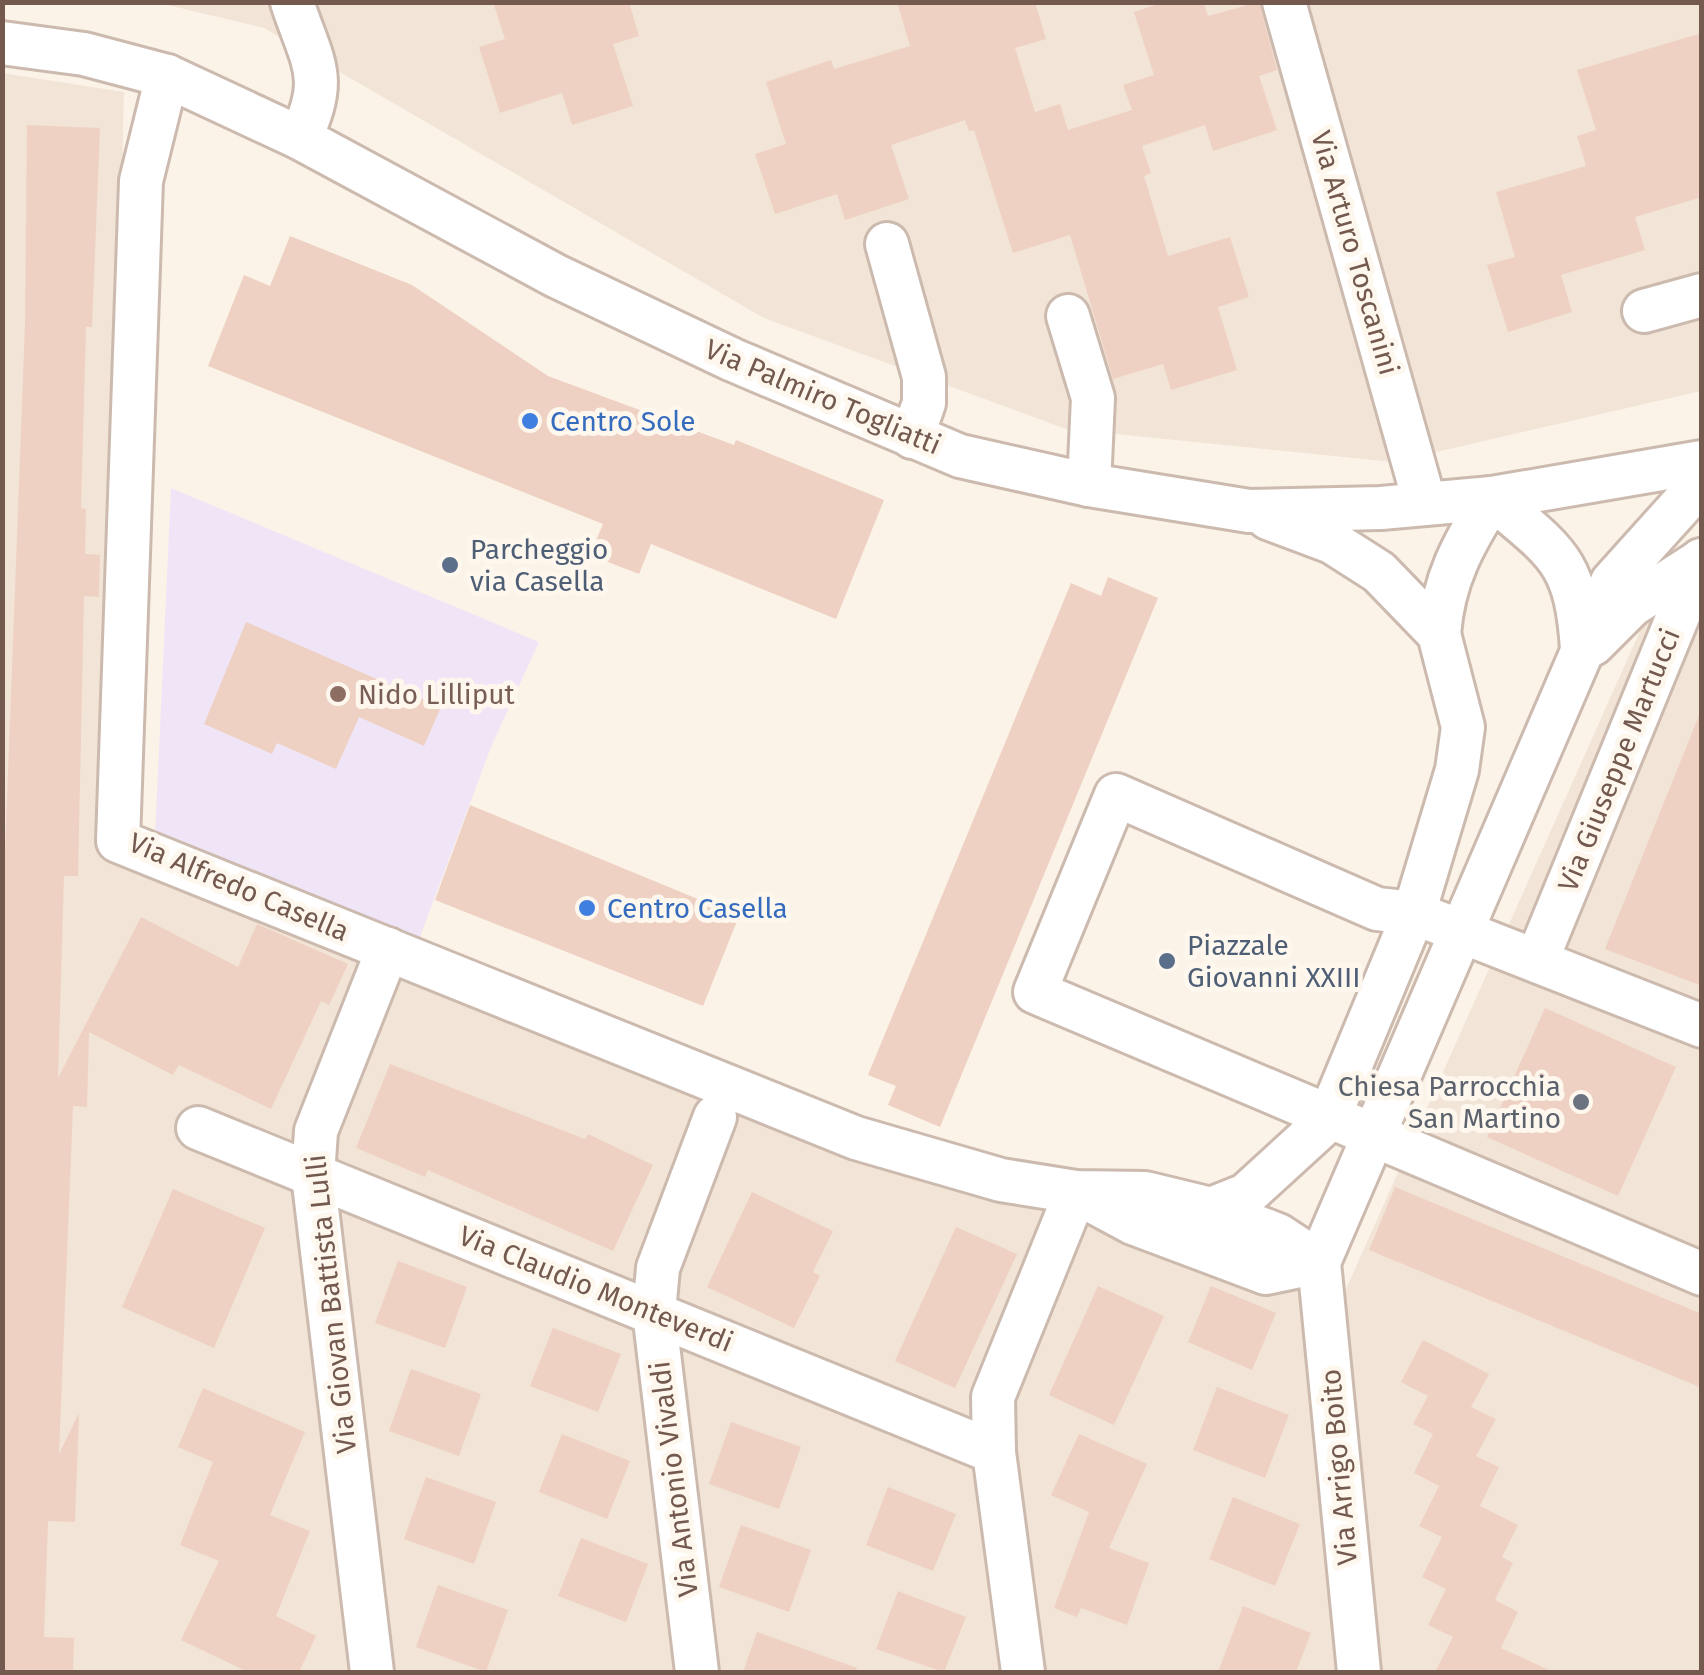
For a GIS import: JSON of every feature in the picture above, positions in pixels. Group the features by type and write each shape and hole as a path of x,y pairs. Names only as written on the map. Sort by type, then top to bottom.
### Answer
{"street":[{"path":"292,2 319,86 317,104 300,138"},
{"name":"Via Arturo Toscanini","path":"1284,2 1425,504"},
{"name":"Via Palmiro Togliatti","path":"2,43 84,54 167,76 300,138 556,276 734,360 960,456 1088,484 1249,510 1492,498 1702,462"},
{"name":"Via Alfredo Casella","path":"167,76 141,181 118,841 856,1138 1001,1180 1076,1192 1145,1193 1210,1209 1278,1234 1319,1262"},
{"path":"887,244 924,377 924,404 912,437"},
{"path":"1644,311 1702,294"},
{"path":"1068,316 1093,398 1088,484"},
{"path":"1319,1262 1612,582 1702,482"},
{"path":"1210,1209 1246,1195 1328,1120 1414,913 1457,770 1462,728 1439,634 1442,594 1457,554 1492,498 1563,563 1578,597 1582,654"},
{"path":"1249,510 1332,542 1379,572 1439,634"},
{"path":"1582,654 1632,606 1701,560"},
{"name":"Via Giuseppe Martucci","path":"1538,960 1701,560"},
{"path":"1702,1026 1414,913 1377,909 1116,796 1035,992 1328,1120 1702,1274"},
{"name":"Via Giovan Battista Lulli","path":"372,1672 313,1175 316,1131 388,948"},
{"name":"Via Antonio Vivaldi","path":"697,1672 654,1312 658,1268 716,1117"},
{"name":"Via Claudio Monteverdi","path":"198,1128 994,1452"},
{"path":"1023,1672 994,1452 993,1398 1076,1192"},
{"name":"Via Alfredo Casella","path":"1076,1192 1133,1223 1266,1273 1319,1262"},
{"name":"Via Arrigo Boito","path":"1319,1262 1359,1672"}],"shaded area":[{"path":"159,3 1701,3 1701,391 1393,462 1066,429 764,318 264,28"},
{"path":"2,73 124,92 106,843 1342,1298 1670,564 1701,546 1701,1672 3,1672"},
{"name":"Nido Lilliput","path":"171,488 539,642 491,747 416,947 155,837"}],"building":[{"path":"493,2 629,2 639,36 613,44 633,106 572,125 562,93 500,113 479,47 505,39"},
{"path":"897,2 1035,2 1046,39 1015,48 1035,112 1060,104 1068,130 1132,110 1123,85 1154,75 1134,12 1164,2 1203,2 1208,16 1259,2 1277,70 1259,76 1277,130 1213,151 1205,125 1142,146 1151,173 1144,176 1168,256 1230,237 1249,297 1218,307 1237,370 1171,390 1163,364 1113,379 1070,235 1013,253 974,130 969,131 965,120 891,145 909,199 845,220 837,194 775,214 755,154 786,144 766,82 831,60 834,69 910,46"},
{"path":"1702,33 1702,197 1635,217 1645,250 1561,275 1572,312 1508,332 1487,265 1515,257 1496,192 1586,166 1577,136 1596,130 1577,70"},
{"path":"27,125 100,128 92,327 86,327 81,508 86,509 85,554 100,555 99,597 84,596 78,876 64,876 58,1078 141,917 238,967 257,924 348,964 329,1005 321,1001 271,1109 179,1065 173,1075 89,1032 87,1107 73,1106 59,1454 79,1413 75,1522 48,1521 44,1637 74,1638 73,1672 2,1672 2,931 25,325"},
{"path":"290,236 412,285 548,376 734,445 736,440 884,500 836,619 651,544 639,574 590,555 603,524 208,366 244,275 270,286"},
{"path":"1108,577 1158,598 940,1127 888,1105 896,1086 868,1075 1071,583 1101,596"},
{"path":"246,622 441,707 424,746 359,717 336,769 277,743 272,754 204,724"},
{"path":"1702,713 1702,986 1605,949"},
{"name":"Centro Casella","path":"470,805 739,916 703,1006 435,900"},
{"name":"Chiesa Parrocchia San Martino","path":"1545,1008 1676,1067 1618,1196 1487,1137"},
{"path":"390,1064 585,1139 588,1134 653,1165 613,1251 428,1170 425,1177 356,1148"},
{"path":"1395,1187 1702,1314 1702,1388 1369,1250"},
{"path":"173,1189 265,1228 214,1348 122,1307"},
{"path":"752,1192 833,1231 813,1272 820,1276 794,1328 707,1287"},
{"path":"956,1227 1017,1254 955,1388 895,1361"},
{"path":"398,1261 467,1287 445,1348 375,1323"},
{"path":"1098,1286 1164,1316 1114,1425 1049,1395"},
{"path":"1211,1286 1276,1313 1252,1370 1188,1342"},
{"path":"553,1328 621,1354 598,1412 530,1386"},
{"path":"1423,1340 1489,1374 1471,1407 1496,1419 1476,1456 1499,1467 1480,1506 1518,1525 1502,1557 1513,1563 1495,1600 1518,1612 1501,1648 1553,1672 1435,1672 1453,1637 1428,1625 1446,1589 1422,1577 1442,1537 1419,1526 1439,1486 1414,1473 1433,1434 1413,1424 1428,1396 1401,1382"},
{"path":"411,1369 481,1394 459,1456 389,1431"},
{"path":"1217,1387 1289,1415 1265,1478 1193,1450"},
{"path":"203,1388 305,1432 270,1515 310,1531 276,1616 316,1636 299,1672 248,1672 181,1640 219,1561 180,1545 213,1462 178,1447"},
{"path":"731,1422 801,1447 779,1509 709,1484"},
{"path":"562,1434 630,1461 607,1519 539,1492"},
{"path":"1079,1434 1147,1464 1109,1548 1149,1563 1127,1625 1081,1608 1077,1617 1054,1608 1089,1512 1051,1495"},
{"path":"426,1477 496,1502 474,1564 404,1539"},
{"path":"888,1487 956,1514 933,1571 866,1545"},
{"path":"1233,1497 1300,1524 1275,1586 1209,1559"},
{"path":"741,1525 811,1550 789,1612 719,1587"},
{"path":"581,1538 648,1564 626,1622 558,1596"},
{"path":"438,1585 508,1610 486,1672 416,1647"},
{"path":"898,1591 966,1617 944,1672 876,1649"},
{"path":"1243,1606 1311,1633 1296,1672 1218,1672"},
{"path":"757,1632 857,1668 856,1672 743,1672"}],"place":[{"name":"Centro Sole","path":"530,421"},
{"name":"Parcheggio via Casella","path":"450,565"},
{"name":"Nido Lilliput","path":"338,694"},
{"name":"Centro Casella","path":"587,908"},
{"name":"Piazzale Giovanni XXIII","path":"1167,961"},
{"name":"Chiesa Parrocchia San Martino","path":"1581,1102"}]}
